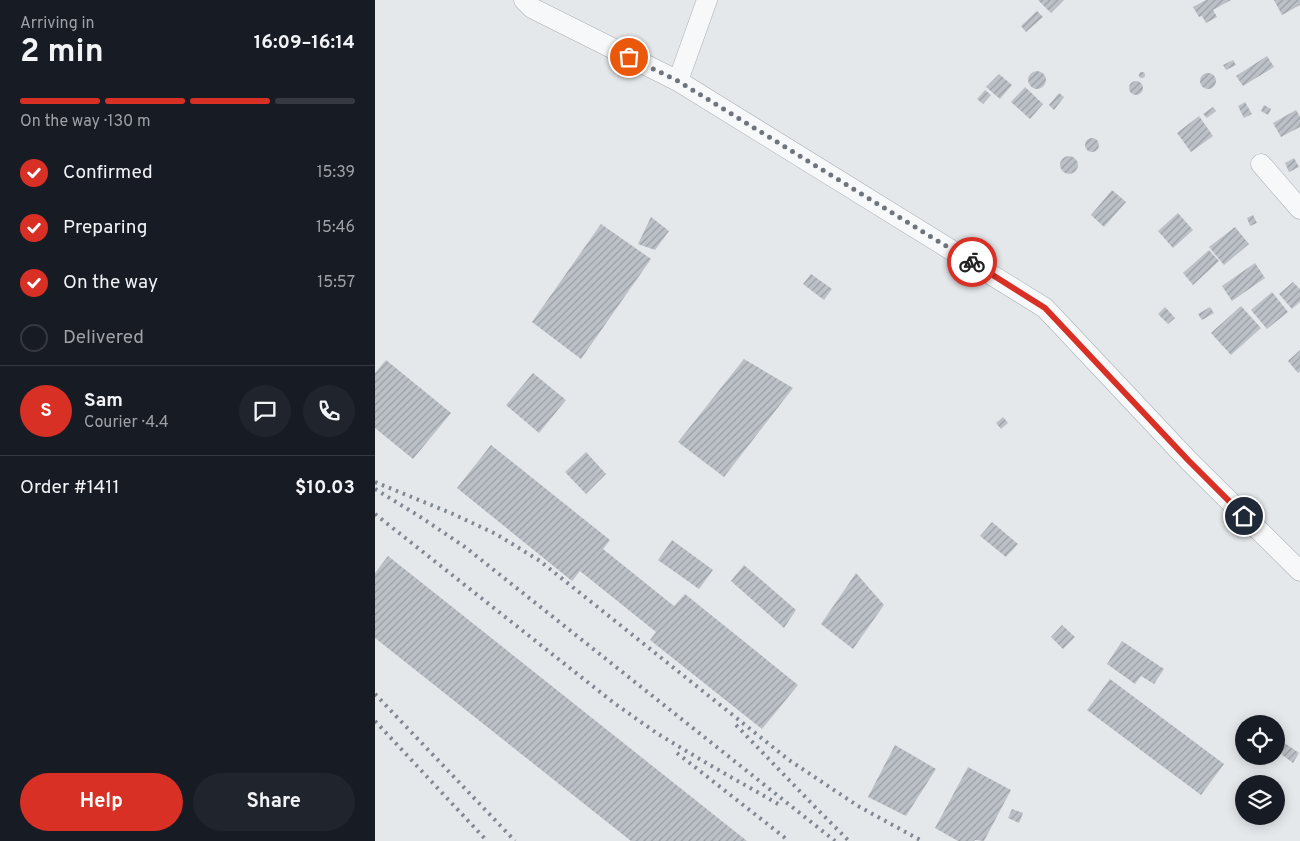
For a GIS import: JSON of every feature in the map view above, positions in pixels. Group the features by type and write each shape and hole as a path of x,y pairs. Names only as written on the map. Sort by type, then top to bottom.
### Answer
{"street":[{"path":"524,0 532,8 678,81 1045,308 1188,460 1300,571"},
{"path":"678,81 707,0"},
{"path":"1261,164 1300,209"}],"building":[{"path":"1038,0 1064,0 1051,13"},
{"path":"1206,0 1231,0 1213,10 1217,17 1206,23 1202,16 1199,17 1193,7"},
{"path":"1274,0 1300,0 1300,5 1282,15"},
{"path":"1037,11 1043,17 1026,32 1021,26"},
{"path":"1267,56 1274,67 1243,86 1236,76"},
{"path":"1233,60 1236,65 1226,70 1223,65"},
{"path":"1037,71 1043,74 1046,80 1043,86 1037,89 1031,86 1028,80 1031,74"},
{"path":"1142,72 1145,75 1142,78 1139,75"},
{"path":"1208,73 1216,81 1208,89 1200,81"},
{"path":"999,74 1012,85 1000,99 986,87"},
{"path":"1133,81 1139,81 1143,88 1139,95 1133,95 1129,91 1129,85"},
{"path":"1025,87 1043,104 1030,119 1011,102"},
{"path":"985,90 991,95 983,104 977,99"},
{"path":"1059,93 1064,97 1054,110 1049,105"},
{"path":"1245,102 1252,114 1244,118 1238,106"},
{"path":"1264,105 1271,109 1268,115 1261,111"},
{"path":"1213,107 1216,111 1207,118 1203,114"},
{"path":"1296,110 1300,117 1300,127 1281,137 1273,123"},
{"path":"1199,116 1213,136 1191,152 1177,133"},
{"path":"1089,138 1095,138 1099,145 1095,152 1089,152 1085,148 1085,142"},
{"path":"1069,156 1075,159 1078,165 1075,171 1069,174 1063,171 1060,165 1063,159"},
{"path":"1294,158 1299,167 1289,172 1285,163"},
{"path":"1112,190 1126,202 1104,227 1091,215"},
{"path":"1178,213 1193,230 1173,248 1158,231"},
{"path":"1253,215 1257,223 1250,226 1247,218"},
{"path":"651,217 669,231 655,250 638,244"},
{"path":"601,224 651,259 581,359 532,322"},
{"path":"1235,227 1249,244 1224,265 1209,247"},
{"path":"1209,250 1219,261 1193,285 1183,273"},
{"path":"1255,263 1265,278 1232,301 1222,286"},
{"path":"811,274 832,289 824,300 803,284"},
{"path":"1293,282 1300,289 1300,302 1292,309 1279,294"},
{"path":"1272,292 1288,312 1267,329 1251,310"},
{"path":"1241,306 1261,328 1231,355 1211,333"},
{"path":"1165,307 1175,318 1168,324 1158,314"},
{"path":"1210,307 1214,313 1202,320 1198,314"},
{"path":"1300,350 1300,371 1298,373 1288,361"},
{"path":"744,359 793,388 724,477 678,442"},
{"path":"386,360 451,413 413,459 375,428 375,373"},
{"path":"533,373 566,400 539,433 506,405"},
{"path":"1003,417 1008,423 1001,429 996,423"},
{"path":"491,445 610,540 603,549 674,606 685,594 798,685 762,729 650,640 656,632 580,571 572,581 457,488"},
{"path":"586,452 606,474 586,494 565,472"},
{"path":"992,522 1018,544 1006,557 980,536"},
{"path":"672,540 713,570 699,589 658,560"},
{"path":"388,556 747,841 631,841 375,638 375,573"},
{"path":"744,565 796,610 784,628 731,581"},
{"path":"856,573 884,605 853,649 821,624"},
{"path":"1062,625 1075,637 1063,649 1051,637"},
{"path":"1122,641 1164,669 1154,684 1141,676 1135,684 1107,664"},
{"path":"1110,679 1224,764 1201,795 1087,710"},
{"path":"1285,743 1299,753 1293,763 1285,757"},
{"path":"895,745 936,769 906,816 868,797"},
{"path":"968,767 1011,790 984,841 958,841 935,828"},
{"path":"1012,809 1023,813 1019,823 1008,818"}],"railway":[{"path":"375,482 496,534 540,561 789,760 858,806 922,841"},
{"path":"375,489 465,547 835,841"},
{"path":"375,514 614,703 658,734 780,805"},
{"path":"375,694 515,841"},
{"path":"375,721 487,841"},
{"path":"736,725 849,841"},
{"path":"677,753 789,841"}],"way so far":[{"path":"629,57 678,81 972,262"}],"route":[{"path":"972,262 1045,308 1188,460 1244,516"}]}
